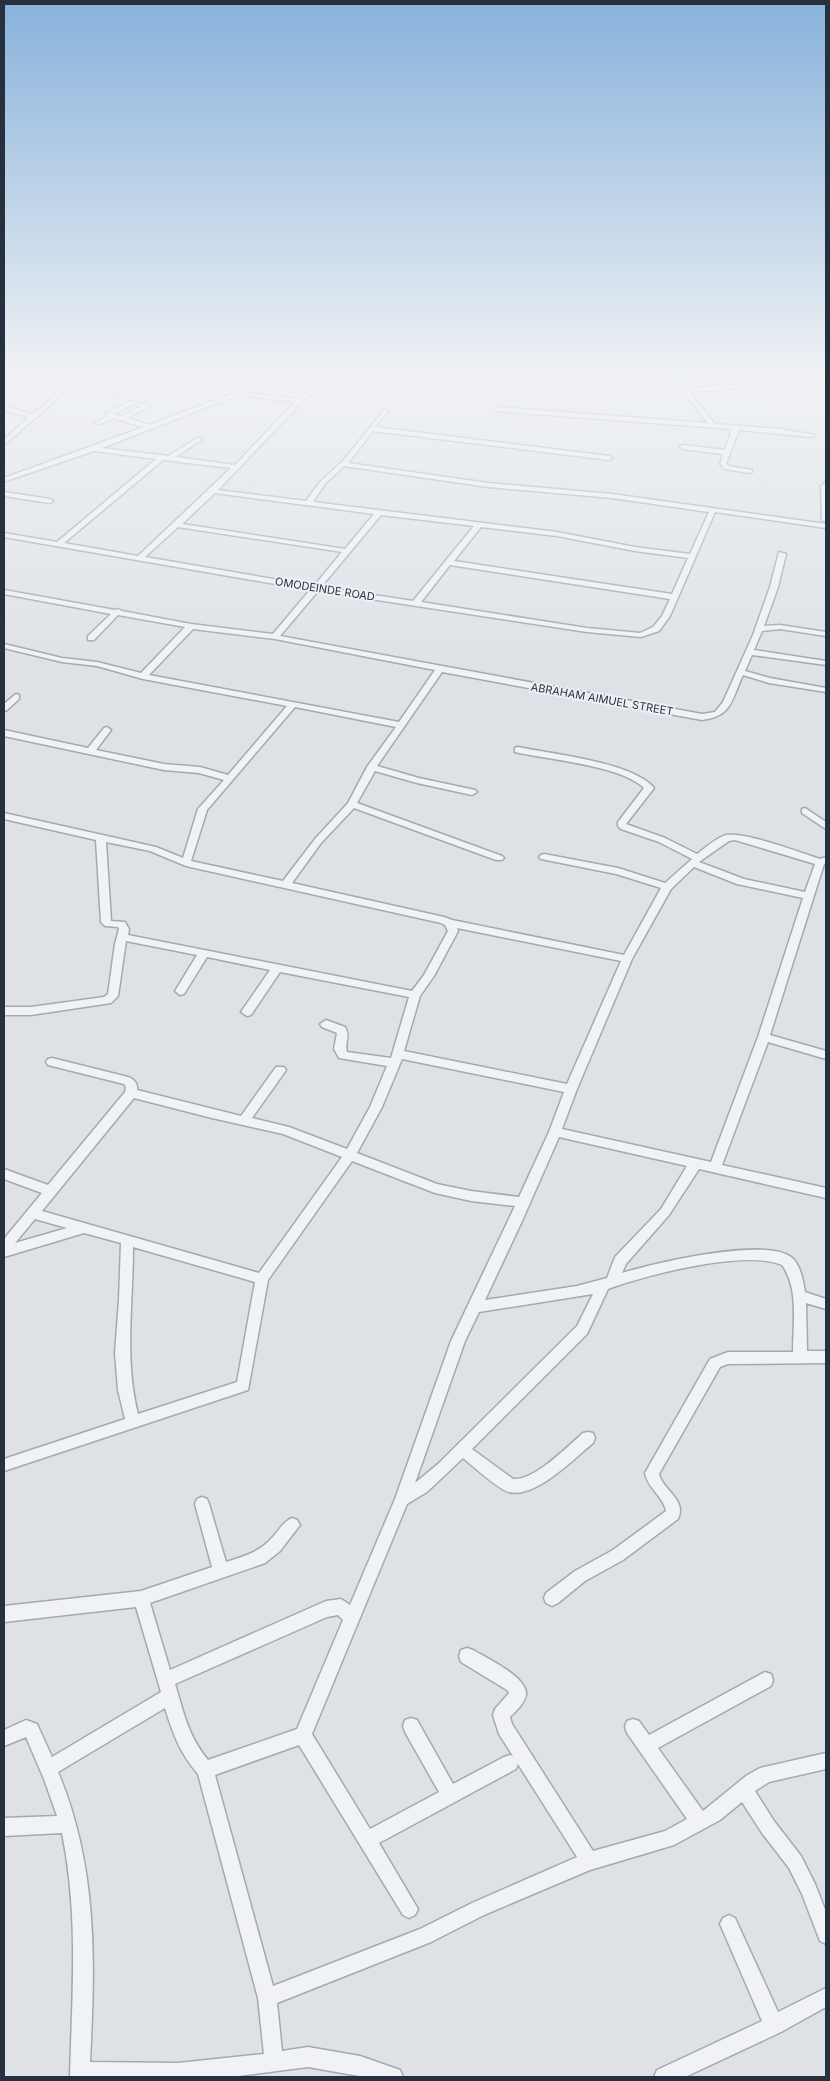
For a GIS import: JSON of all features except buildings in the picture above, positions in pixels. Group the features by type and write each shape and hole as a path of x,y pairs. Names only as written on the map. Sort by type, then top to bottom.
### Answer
{"street":[{"path":"4,480 21,474"},
{"path":"58,544 146,474"},
{"path":"140,558 229,474"},
{"path":"308,504 322,483 332,474"},
{"path":"413,474 488,485 612,496 826,526"},
{"path":"826,484 824,486 826,520"},
{"path":"213,491 557,534 635,549 691,556"},
{"path":"4,494 50,501"},
{"path":"450,563 673,597 691,556 698,548 713,510"},
{"path":"275,637 379,513"},
{"path":"176,525 347,551"},
{"path":"416,603 479,525"},
{"name":"OMODEINDE ROAD","path":"4,535 316,588 587,630 632,635 647,634 656,629 666,616 673,597"},
{"name":"ABRAHAM AIMUEL STREET","path":"4,592 118,611 191,626 275,637 440,670 702,717 713,716 720,712 750,652 779,571 782,554"},
{"path":"91,638 118,611"},
{"path":"143,676 191,626"},
{"path":"759,629 780,627 826,634"},
{"path":"4,646 62,660 97,664 143,676 401,725"},
{"path":"750,652 826,663"},
{"path":"286,884 318,841 352,804 372,767 440,670"},
{"path":"740,672 769,680 826,690"},
{"path":"4,708 16,697"},
{"path":"186,863 202,809 230,779 293,704"},
{"path":"90,752 107,730"},
{"path":"4,733 164,767 200,770 230,779"},
{"path":"518,750 626,772 646,783 649,788 621,824 624,827 662,840 696,860 742,882 808,896"},
{"path":"372,767 417,780 472,792"},
{"path":"352,804 499,858"},
{"path":"806,811 826,826"},
{"path":"4,816 153,849 186,863 444,920 449,923 627,959"},
{"path":"205,1770 303,1735 402,1499 458,1341 507,1242 627,959 667,887 696,860 726,838 735,837 823,861 808,896 764,1038 715,1166"},
{"path":"4,1011 31,1011 111,998 115,993 124,926 106,922 100,843 104,839"},
{"path":"544,857 618,871 667,887"},
{"path":"4,1465 243,1386 262,1279 350,1155 376,1107 396,1058 415,995 429,976 453,931 449,923"},
{"path":"122,937 415,995"},
{"path":"180,991 204,953"},
{"path":"247,1012 277,968"},
{"path":"326,1024 341,1030 344,1034 340,1050 343,1055 396,1058 571,1088"},
{"path":"764,1038 826,1055"},
{"path":"4,1248 132,1093 132,1086 128,1081 52,1062"},
{"path":"245,1120 280,1070"},
{"path":"132,1093 212,1114 285,1130 435,1188 470,1196 523,1202"},
{"path":"555,1132 715,1166 826,1193"},
{"path":"402,1499 422,1487 582,1330 620,1261 665,1212 696,1162"},
{"path":"4,1174 52,1191"},
{"path":"33,1213 262,1279"},
{"path":"4,1252 83,1228"},
{"path":"127,1240 126,1300 122,1353 125,1390 133,1422"},
{"path":"474,1306 562,1294 719,1258 770,1254 781,1257 791,1267 799,1296 800,1357"},
{"path":"799,1296 826,1304"},
{"path":"552,1598 580,1576 618,1555 673,1514 672,1505 654,1481 652,1473 715,1363 728,1358 826,1357"},
{"path":"462,1449 510,1486 516,1488 531,1483 588,1438"},
{"path":"202,1504 220,1570"},
{"path":"4,1614 141,1598 187,1584 220,1570 250,1562 268,1553 292,1525"},
{"path":"141,1598 190,1752 205,1770 267,1998 274,2062"},
{"path":"48,1768 169,1687 326,1608 341,1607 352,1618"},
{"path":"467,1656 513,1684 516,1688 516,1697 504,1710 501,1715 502,1720 589,1861"},
{"path":"646,1746 765,1680"},
{"path":"410,1726 450,1796"},
{"path":"633,1727 700,1822"},
{"path":"4,1738 26,1728 31,1730 48,1768 68,1824 78,1875 84,1960 80,2075 255,2071 274,2062 308,2057 360,2066 394,2077"},
{"path":"303,1735 409,1909"},
{"path":"267,1998 426,1936 478,1908 589,1861 668,1839 727,1805 766,1774 826,1760"},
{"path":"366,1840 510,1763"},
{"path":"744,1790 768,1827 795,1862 809,1890 826,1935"},
{"path":"4,1827 68,1824"},
{"path":"729,1924 774,2025"},
{"path":"664,2077 774,2025 826,1997"}]}
